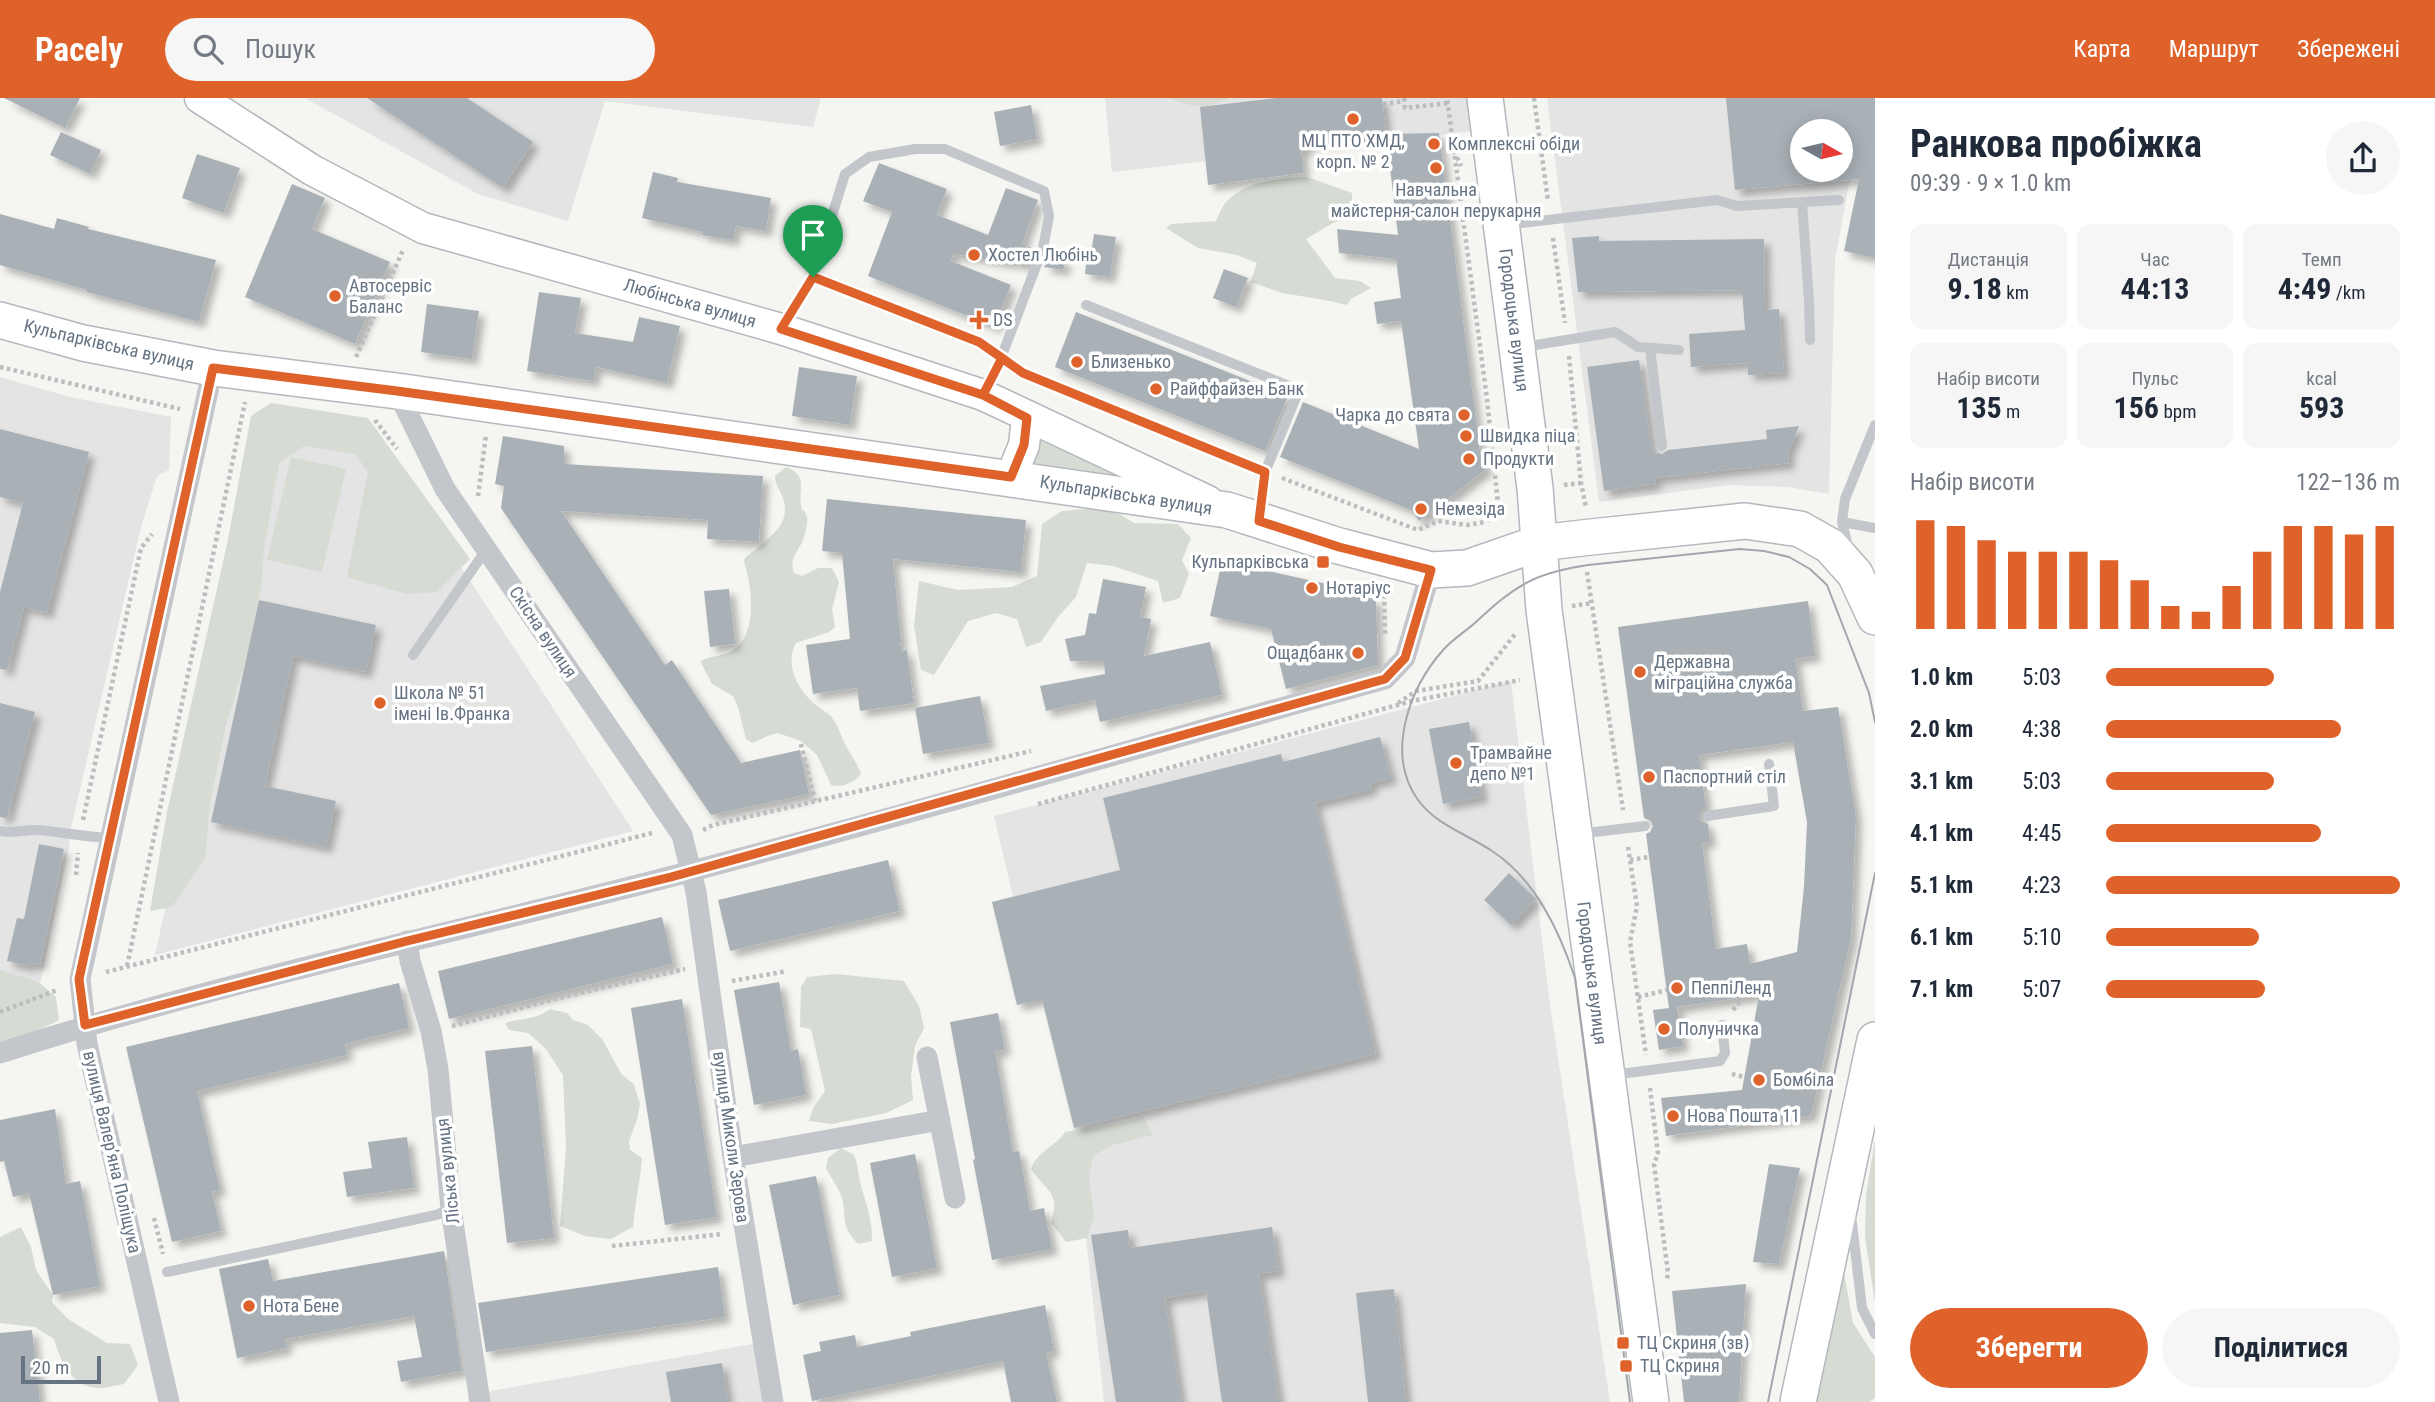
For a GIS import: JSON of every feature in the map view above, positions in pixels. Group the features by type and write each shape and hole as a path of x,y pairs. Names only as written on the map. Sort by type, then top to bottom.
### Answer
{"main road":[{"name":"Любінська вулиця","path":"200,98 312,170 423,228 781,329 983,395 1027,418 1243,515"},
{"name":"Городоцька вулиця","path":"1485,98 1535,488 1544,610 1651,1402"},
{"name":"Кульпарківська вулиця","path":"0,320 83,343 213,368 397,391 1011,477 1243,515 1339,547 1431,570 1467,568 1539,543"},
{"path":"1011,477 1024,445 1027,418"},
{"path":"1539,543 1745,521 1800,529 1830,546 1855,574 1875,617"},
{"path":"1797,1402 1875,1040"}],"street":[{"name":"вулиця Валерʼяна Поліщука","path":"169,1402 87,1044 79,979 213,368"},
{"name":"Скісна вулиця","path":"397,391 445,489 682,835 692,871"},
{"path":"0,1053 85,1025 407,941 692,871 1385,679 1405,658 1431,570"},
{"name":"вулиця Миколи Зерова","path":"692,871 733,1157 773,1402"},
{"name":"Ліська вулиця","path":"407,941 438,1069 451,1209 480,1402"},
{"path":"928,1057 955,1198"},
{"path":"733,1157 940,1120"}],"lane":[{"path":"781,329 813,277 845,174 869,157 915,149 945,149 1044,191 1049,216 1043,248 1002,358 983,395"},
{"path":"1502,225 1717,200 1737,206 1839,200"},
{"path":"1802,202 1810,340"},
{"path":"1086,304 1299,390 1265,472 1243,515"},
{"path":"1518,348 1615,332 1638,347 1679,350"},
{"path":"1650,348 1662,446"},
{"path":"1855,574 1842,522 1845,499 1875,425"},
{"path":"1842,522 1875,527"},
{"path":"413,655 486,550"},
{"path":"1707,816 1774,806 1769,764"},
{"path":"1574,834 1645,826"},
{"path":"0,831 8,833 37,830 79,837 109,838"},
{"path":"1606,1076 1720,1061 1725,1053 1721,1025"},
{"path":"1847,1178 1862,1308 1875,1334"},
{"path":"167,1272 436,1215 451,1209"}],"path":[{"path":"1383,104 1404,100 1405,108 1447,100 1485,98"},
{"path":"1534,98 1567,340 1581,483"},
{"path":"813,277 979,342 1023,373 1265,472 1418,530 1438,521 1467,525 1485,522 1499,513 1487,399 1447,100"},
{"path":"1536,153 1543,161"},
{"path":"342,357 356,358 404,247"},
{"path":"0,367 186,411"},
{"path":"127,966 245,402"},
{"path":"485,506 478,495 487,424"},
{"path":"75,878 79,837 141,548 152,534 156,522"},
{"path":"1587,572 1624,815"},
{"path":"1384,582 1385,644"},
{"path":"1568,606 1592,603"},
{"path":"1520,680 1395,705 1416,691 1478,681 1522,624"},
{"path":"801,744 815,801"},
{"path":"698,821 703,830 713,825 1037,750"},
{"path":"0,1012 79,979 652,833"},
{"path":"1628,847 1637,906 1630,942 1658,1154 1654,1164 1667,1283"},
{"path":"1630,860 1649,858"},
{"path":"430,1031 690,968"},
{"path":"728,982 787,971"},
{"path":"1638,997 1667,990"},
{"path":"1733,1075 1744,1077"},
{"path":"612,1246 732,1233"}],"shaded area":[{"path":"305,98 821,98 813,127 605,101 568,221 478,194"},
{"path":"1105,98 1467,98 1472,131 1112,172"},
{"path":"1170,98 1230,98 1200,106"},
{"path":"1547,98 1865,98 1853,163 1853,119 1790,119 1790,182 1849,182 1835,260 1829,494 1788,487 1729,485 1599,502"},
{"path":"1307,177 1352,193 1353,217 1333,223 1306,239 1335,278 1360,281 1371,288 1351,299 1347,305 1282,293 1250,283 1257,263 1237,255 1198,248 1166,228 1171,224 1216,221 1227,201 1254,185"},
{"path":"0,377 70,397 171,417 169,470 157,476 141,527 71,828 41,981 0,994"},
{"path":"271,403 368,418 470,559 437,592 407,594 347,577 368,472 355,454 304,446 279,463 264,549 261,588 247,657 226,725 210,803 205,858 172,907 150,911 167,812 227,544 251,416"},
{"name":"Школа № 51 імені Ів.Франка","path":"275,406 367,422 633,831 155,955"},
{"path":"1033,434 1120,476 1026,462"},
{"path":"291,457 346,469 322,572 267,560"},
{"path":"786,467 798,474 801,483 801,508 807,519 804,537 793,558 794,573 802,576 818,568 832,568 839,582 832,610 835,627 829,632 796,643 792,668 809,699 833,719 861,774 843,785 831,785 817,755 801,741 778,733 752,743 746,739 733,696 712,684 701,663 702,660 733,650 741,643 746,633 750,622 751,596 744,562 745,558 773,534 783,520 784,502 775,476"},
{"path":"1097,508 1121,515 1134,523 1178,524 1191,538 1182,560 1189,574 1180,598 1163,603 1158,581 1113,566 1087,563 1076,597 1041,642 1026,647 1017,619 996,613 968,621 934,675 921,670 914,626 919,581 958,590 1012,587 1037,576 1042,524 1062,511"},
{"name":"Трамвайне депо №1","path":"1511,681 1549,998 1610,1402 1104,1402 1074,1128 1042,1000 1017,1005 992,902 1013,896 994,816"},
{"path":"0,970 39,982 56,997 59,1020 0,1050"},
{"path":"836,974 904,981 919,1006 924,1028 915,1046 911,1076 913,1100 886,1113 832,1124 809,1121 813,1108 825,1091 811,1029 800,1027 801,987 807,977"},
{"path":"550,1009 567,1013 573,1020 588,1025 602,1039 622,1075 634,1084 640,1104 629,1141 630,1150 642,1158 633,1227 611,1239 585,1236 560,1226 566,1147 563,1075 545,1048 528,1033 509,1030 505,1023 533,1017"},
{"path":"1143,1117 1153,1135 1112,1145 1093,1156 1089,1177 1094,1217 1087,1238 1066,1242 1051,1223 1054,1212 1053,1198 1031,1169 1033,1163 1065,1132"},
{"path":"1875,1139 1875,1303 1865,1237 1866,1195"},
{"path":"841,1148 855,1158 870,1217 872,1241 858,1244 848,1230 840,1193 826,1168 828,1158"},
{"path":"21,1227 31,1247 36,1270 53,1295 52,1302 68,1319 107,1343 130,1344 138,1365 124,1384 99,1388 87,1386 73,1377 68,1370 54,1339 35,1327 0,1323 0,1237"},
{"path":"1839,1244 1853,1323 1875,1357 1875,1398 1869,1402 1807,1402"},
{"path":"758,1343 768,1402 468,1402 469,1395"}],"building":[{"path":"4,98 80,98 65,128"},
{"path":"367,98 467,98 533,142 503,188"},
{"path":"1276,98 1382,98 1386,134 1306,144 1307,150 1301,151 1304,173 1208,185 1200,107"},
{"path":"1726,98 1875,98 1875,258 1844,251 1859,179 1853,180 1853,119 1790,119 1790,182 1825,182 1735,190"},
{"path":"1031,105 1037,139 1000,146 994,112"},
{"path":"61,132 101,150 90,174 50,155"},
{"path":"1439,133 1481,459 1488,468 1419,521 1411,510 1280,457 1303,402 1419,449 1401,321 1377,324 1374,302 1401,298 1396,259 1339,253 1337,229 1398,235 1386,134"},
{"path":"197,154 240,168 224,213 182,198"},
{"path":"879,163 947,189 937,215 988,235 1006,188 1038,200 1022,244 1034,249 1028,265 953,254 951,261 1011,285 995,327 868,276 892,212 863,201"},
{"path":"653,172 678,178 677,182 771,198 766,231 736,226 733,240 702,235 703,232 642,218"},
{"path":"292,184 325,198 312,229 390,262 355,344 245,297"},
{"path":"0,214 54,229 57,218 89,227 88,229 216,260 199,322 0,265"},
{"path":"1094,234 1116,237 1110,277 1085,274 1087,253 1091,254"},
{"path":"1599,236 1599,241 1764,239 1765,310 1779,309 1784,373 1748,375 1747,363 1691,367 1689,334 1745,330 1742,290 1578,292 1572,238"},
{"path":"1049,255 1066,261 1063,270 1044,267"},
{"path":"1224,269 1248,278 1236,307 1213,298"},
{"path":"539,292 581,298 575,333 633,342 639,317 680,326 667,383 596,367 593,381 527,371"},
{"path":"427,304 479,311 472,359 421,352"},
{"path":"1076,312 1288,396 1265,451 1055,367"},
{"path":"1639,360 1652,452 1662,454 1668,450 1767,439 1766,430 1799,426 1788,453 1789,463 1655,478 1656,484 1604,491 1587,367"},
{"path":"799,367 857,376 850,425 792,416"},
{"path":"0,429 89,452 47,613 24,607 7,670 0,669 0,592 23,503 0,497"},
{"path":"503,436 564,446 564,464 763,476 759,542 707,539 708,520 561,511 665,665 672,660 741,763 800,750 809,794 711,815 501,508 504,486 495,484"},
{"path":"827,499 1026,520 1021,572 893,559 901,643 898,645 901,645 901,651 907,650 914,703 860,711 857,688 813,694 806,645 850,639 842,553 822,551"},
{"path":"1222,561 1327,584 1376,600 1378,665 1286,689 1271,629 1210,616"},
{"path":"1103,579 1146,587 1140,617 1151,619 1144,656 1210,642 1222,695 1100,722 1095,700 1046,711 1040,686 1105,674 1104,662 1070,661 1065,639 1085,635 1089,613 1096,614"},
{"path":"729,589 735,644 710,647 704,591"},
{"path":"259,600 376,625 366,672 293,656 265,786 336,801 326,847 211,822"},
{"path":"1808,601 1815,656 1795,659 1803,711 1838,707 1856,817 1851,938 1811,1116 1666,1136 1661,1098 1742,1090 1759,995 1677,1007 1683,1046 1659,1050 1653,1010 1669,1008 1646,834 1653,826 1651,821 1644,818 1618,627","holes":["1793,742 1807,822 1797,952 1750,964 1747,944 1716,949 1702,843 1710,842 1708,824 1701,821 1699,816 1706,808 1699,755"]},
{"path":"980,696 989,743 923,754 915,708"},
{"path":"0,703 35,712 7,818 0,817"},
{"name":"Трамвайне депо №1","path":"1469,722 1482,797 1443,804 1429,729"},
{"path":"1380,737 1391,778 1370,783 1372,789 1315,803 1376,1054 1074,1128 1042,999 1017,1005 992,902 1120,870 1103,798 1281,754 1283,762"},
{"path":"39,844 64,849 40,965 31,963 30,966 7,961 17,918 24,919"},
{"path":"888,860 900,911 730,951 718,900"},
{"path":"1509,873 1536,899 1511,925 1484,900"},
{"path":"662,917 673,964 449,1019 438,971"},
{"path":"779,982 791,1051 798,1049 806,1095 754,1105 734,990"},
{"path":"399,983 409,1028 345,1044 347,1055 197,1091 220,1190 212,1192 221,1231 172,1242 126,1047"},
{"path":"682,999 717,1217 665,1225 631,1008"},
{"path":"998,1013 1005,1050 995,1051 1013,1152 1019,1151 1030,1211 1044,1208 1052,1249 992,1260 950,1022"},
{"path":"532,1046 554,1238 507,1243 485,1051"},
{"path":"55,1109 66,1184 80,1181 100,1286 53,1295 29,1193 13,1197 4,1161 0,1162 0,1120"},
{"path":"407,1137 414,1188 347,1197 343,1172 372,1168 368,1142"},
{"path":"915,1154 937,1268 892,1277 870,1163"},
{"path":"1769,1164 1800,1168 1779,1264 1753,1262"},
{"path":"816,1176 840,1295 793,1305 769,1185"},
{"path":"1272,1227 1279,1271 1259,1274 1279,1402 1222,1402 1206,1291 1165,1298 1181,1402 1116,1402 1091,1235 1128,1230 1130,1248"},
{"path":"444,1251 462,1371 401,1382 397,1361 422,1357 414,1316 285,1339 287,1348 237,1358 219,1269 268,1259 273,1281"},
{"path":"718,1267 725,1317 486,1352 478,1303"},
{"path":"1746,1284 1739,1402 1684,1402 1672,1291"},
{"path":"1394,1289 1406,1402 1368,1402 1356,1293"},
{"path":"1045,1305 1054,1351 1046,1353 1057,1402 1011,1402 1003,1361 812,1401 803,1355 821,1351 819,1342 855,1335 857,1347 911,1336 910,1332"},
{"path":"32,1330 40,1402 0,1402 0,1333"},
{"path":"722,1363 728,1402 671,1402 666,1372"}],"tram line":[{"path":"1630,1402 1575,978 1553,924 1521,876 1492,851 1434,816 1418,800 1408,782 1403,762 1402,742 1412,702 1431,665 1448,645 1502,599 1532,580 1588,565 1740,549 1789,557 1810,569 1827,585 1869,693 1875,722"},
{"path":"1768,1402 1875,873"}],"place":[{"name":"МЦ ПТО ХМД, корп. № 2","path":"1353,119"},
{"name":"Комплексні обіди","path":"1434,144"},
{"name":"Навчальна майстерня-салон перукарня","path":"1436,168"},
{"name":"Хостел Любінь","path":"974,255"},
{"name":"Автосервіс Баланс","path":"335,296"},
{"name":"DS","path":"979,320"},
{"name":"Близенько","path":"1077,362"},
{"name":"Райффайзен Банк","path":"1156,389"},
{"name":"Чарка до свята","path":"1464,415"},
{"name":"Швидка піца","path":"1466,436"},
{"name":"Продукти","path":"1469,459"},
{"name":"Немезіда","path":"1421,509"},
{"name":"Кульпарківська","path":"1323,562"},
{"name":"Нотаріус","path":"1312,588"},
{"name":"Ощадбанк","path":"1358,653"},
{"name":"Державна міграційна служба","path":"1640,672"},
{"name":"Школа № 51 імені Ів.Франка","path":"380,703"},
{"name":"Трамвайне депо №1","path":"1456,763"},
{"name":"Паспортний стіл","path":"1649,777"},
{"name":"ПеппіЛенд","path":"1677,988"},
{"name":"Полуничка","path":"1664,1029"},
{"name":"Бомбіла","path":"1759,1080"},
{"name":"Нова Пошта 11","path":"1673,1116"},
{"name":"Нота Бене","path":"249,1306"},
{"name":"ТЦ Скриня (зв)","path":"1623,1343"},
{"name":"ТЦ Скриня","path":"1626,1366"}],"route":[{"path":"813,277 781,329 983,395 1002,358 1023,373 1265,472 1259,521 1339,547 1431,570 1405,658 1385,679 671,877 407,941 85,1025 79,979 213,368 397,391 1011,477 1024,445 1027,418 983,395 1002,358 979,342 813,277"}]}
